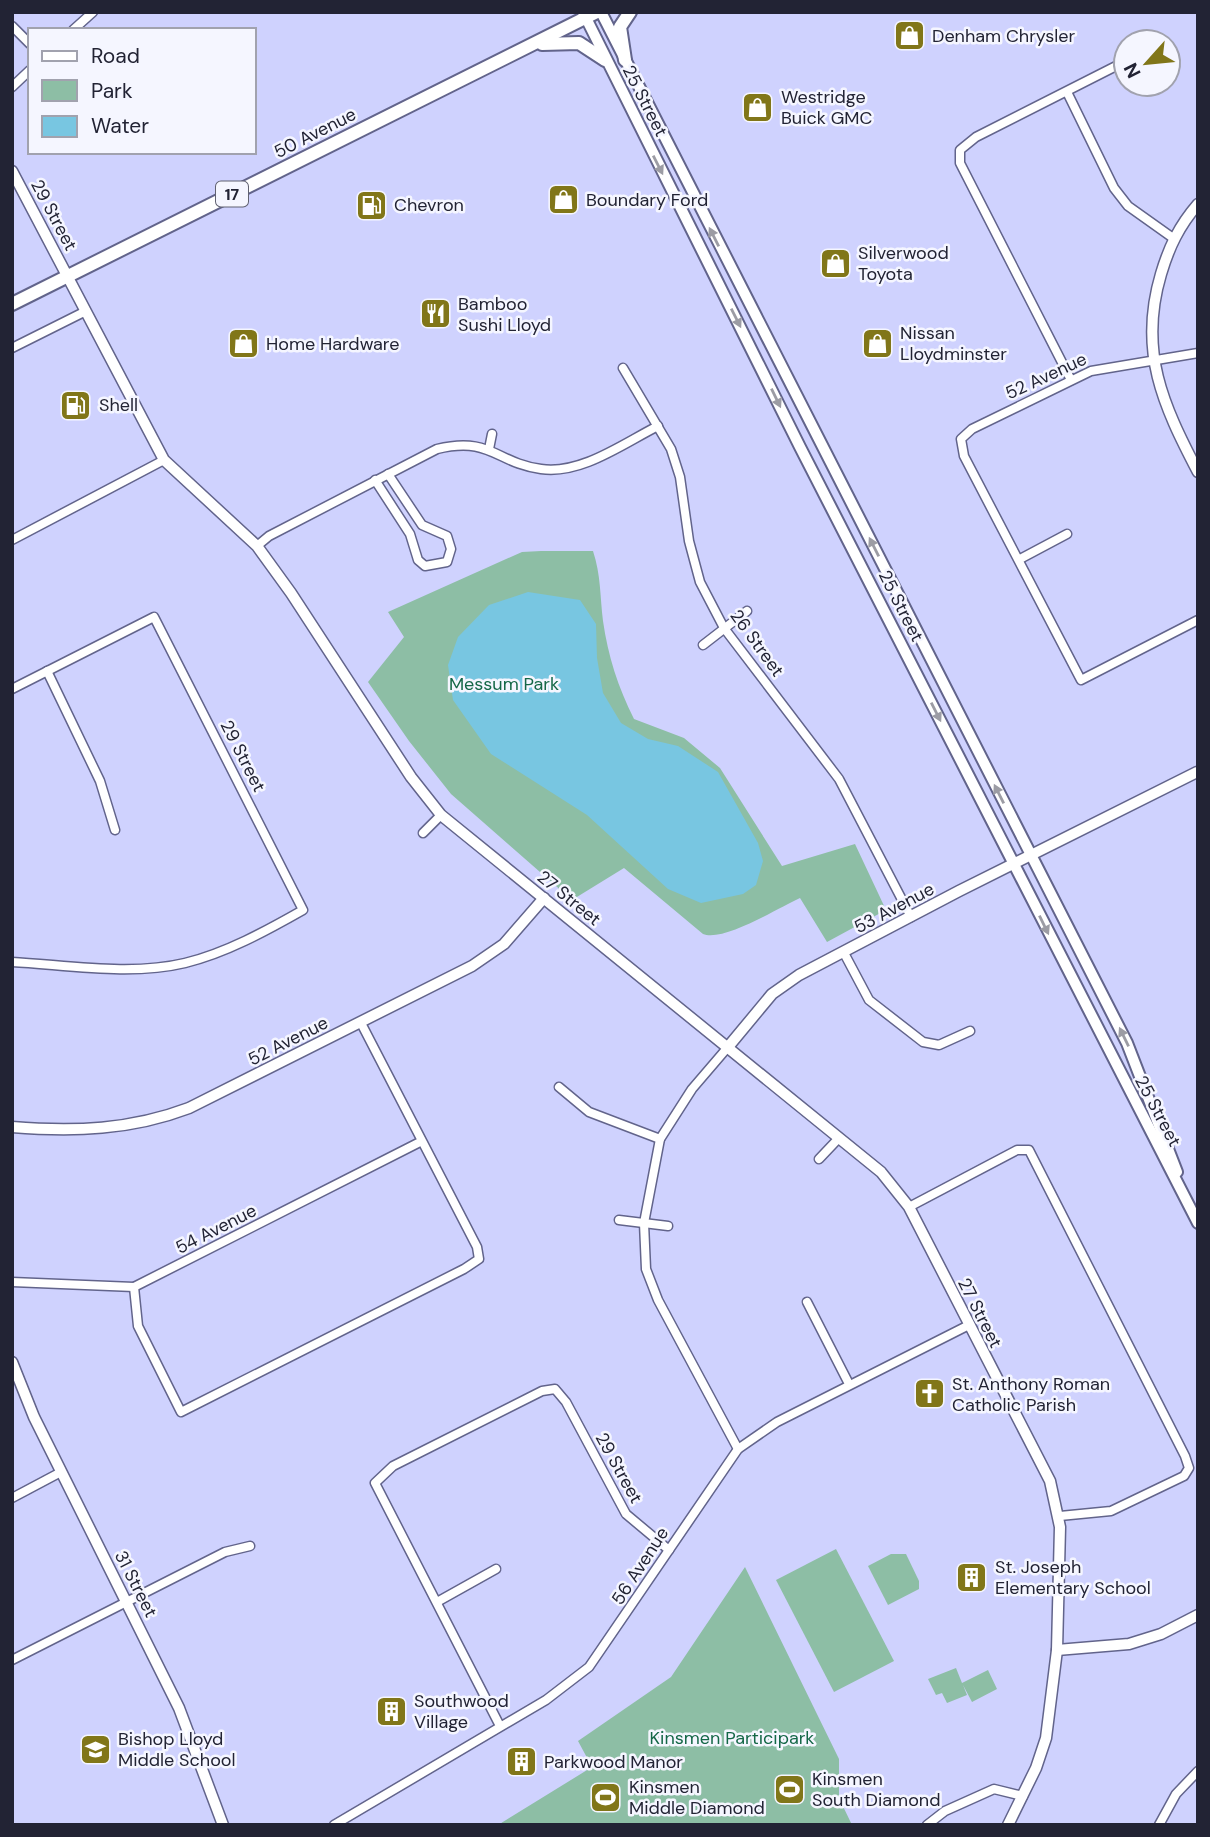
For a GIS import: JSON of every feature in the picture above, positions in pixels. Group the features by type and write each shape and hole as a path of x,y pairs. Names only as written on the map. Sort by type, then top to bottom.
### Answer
{"main road":[{"path":"625,60 620,27 630,12"},
{"name":"25 Street","path":"591,14 625,60 1127,1043 1195,1219"},
{"name":"25 Street","path":"591,14 605,60 1117,1071 1195,1219"},
{"name":"50 Avenue","path":"12,304 534,45 591,14"},
{"path":"534,45 579,43 605,60"}],"street":[{"path":"75,28 93,12"},
{"path":"12,26 28,42"},
{"path":"1071,380 960,163 960,150 976,137 1112,70"},
{"path":"12,87 28,72"},
{"path":"1067,92 1114,188 1128,206 1173,238"},
{"name":"29 Street","path":"12,171 164,460"},
{"path":"1198,204 1173,238 1153,299 1153,359 1167,410 1198,472"},
{"path":"12,348 86,311"},
{"name":"52 Avenue","path":"1020,559 964,456 961,439 972,429 1071,380 1109,365 1198,354"},
{"name":"26 Street","path":"623,368 671,449 680,477 694,562 700,582 724,628 839,779 911,916"},
{"path":"257,546 266,538 437,449 461,443 489,449 543,470 569,467 593,460 657,426"},
{"path":"489,449 492,434"},
{"path":"12,540 164,460"},
{"name":"27 Street","path":"164,460 257,546 411,777 441,815 838,1139 881,1171 909,1207 1049,1481 1060,1516 1057,1650 1046,1738 1023,1796 1008,1825"},
{"path":"375,480 410,534 418,560 425,566 447,562 451,549 447,537 422,525 388,474"},
{"path":"392,508 404,499"},
{"path":"410,534 422,525"},
{"path":"1067,534 1020,559 1081,680 1198,621"},
{"path":"703,645 747,611"},
{"name":"29 Street","path":"12,962 141,968 183,963 246,940 303,910 154,617 47,671"},
{"path":"12,689 47,671 100,781 115,830"},
{"name":"53 Avenue","path":"660,1139 692,1089 772,994 799,975 1030,855 1198,772"},
{"path":"423,833 441,815"},
{"name":"52 Avenue","path":"12,1127 114,1128 166,1117 214,1097 471,966 504,944 544,898"},
{"path":"844,953 869,1000 923,1042 939,1045 970,1031"},
{"path":"134,1287 138,1326 181,1412 479,1259 477,1247 420,1142 361,1023"},
{"path":"559,1087 589,1112 660,1139 644,1223 646,1269 658,1300 738,1448"},
{"path":"819,1159 838,1139"},
{"name":"54 Avenue","path":"12,1282 134,1287 420,1142"},
{"path":"909,1207 1017,1150 1029,1150 1189,1468 1184,1476 1111,1511 1060,1516"},
{"path":"619,1220 668,1226"},
{"path":"807,1302 849,1384"},
{"name":"56 Avenue","path":"334,1825 546,1700 589,1667 738,1448 777,1422 968,1325"},
{"name":"31 Street","path":"12,1362 61,1472 179,1708 223,1825"},
{"name":"29 Street","path":"437,1602 375,1483 393,1466 542,1391 555,1389 566,1402 626,1514 668,1550"},
{"path":"12,1498 61,1472"},
{"path":"12,1660 225,1552 250,1546"},
{"path":"496,1569 437,1602 500,1726"},
{"path":"1057,1650 1129,1644 1161,1634 1198,1615"},
{"path":"1159,1825 1176,1794 1198,1771"},
{"path":"927,1825 945,1811 994,1789 1023,1796"}],"green space":[{"name":"Messum Park","path":"593,551 608,647 618,683 634,719 684,738 720,768 782,866 855,844 886,910 827,942 800,898 737,929 712,935 703,934 624,868 572,900 451,794 409,741 368,682 404,637 388,612 522,552"},
{"path":"836,1549 894,1661 834,1692 776,1580"},
{"path":"891,1554 906,1554 919,1581 919,1589 888,1605 868,1566"},
{"name":"Kinsmen Participark","path":"745,1567 839,1759 839,1798 852,1825 498,1825 592,1767 578,1741 671,1677"},
{"path":"956,1668 962,1683 988,1670 997,1689 972,1702 963,1685 967,1695 947,1703 942,1693 936,1695 928,1679"}],"water":[{"path":"528,592 580,600 596,624 597,658 603,693 621,723 648,739 678,746 718,772 758,843 763,861 756,885 743,894 701,903 668,889 587,815 491,754 453,700 448,665 458,637 489,605"}],"place":[{"name":"Denham Chrysler","path":"909,36"},
{"name":"Westridge Buick GMC","path":"758,107"},
{"name":"Boundary Ford","path":"563,200"},
{"name":"Chevron","path":"371,205"},
{"name":"Silverwood Toyota","path":"835,263"},
{"name":"Bamboo Sushi Lloyd","path":"435,314"},
{"name":"Nissan Lloydminster","path":"877,343"},
{"name":"Home Hardware","path":"243,344"},
{"name":"Shell","path":"76,405"},
{"name":"St. Anthony Roman Catholic Parish","path":"929,1394"},
{"name":"St. Joseph Elementary School","path":"972,1577"},
{"name":"Southwood Village","path":"391,1711"},
{"name":"Bishop Lloyd Middle School","path":"95,1749"},
{"name":"Parkwood Manor","path":"521,1762"},
{"name":"Kinsmen South Diamond","path":"789,1789"},
{"name":"Kinsmen Middle Diamond","path":"606,1797"}]}
